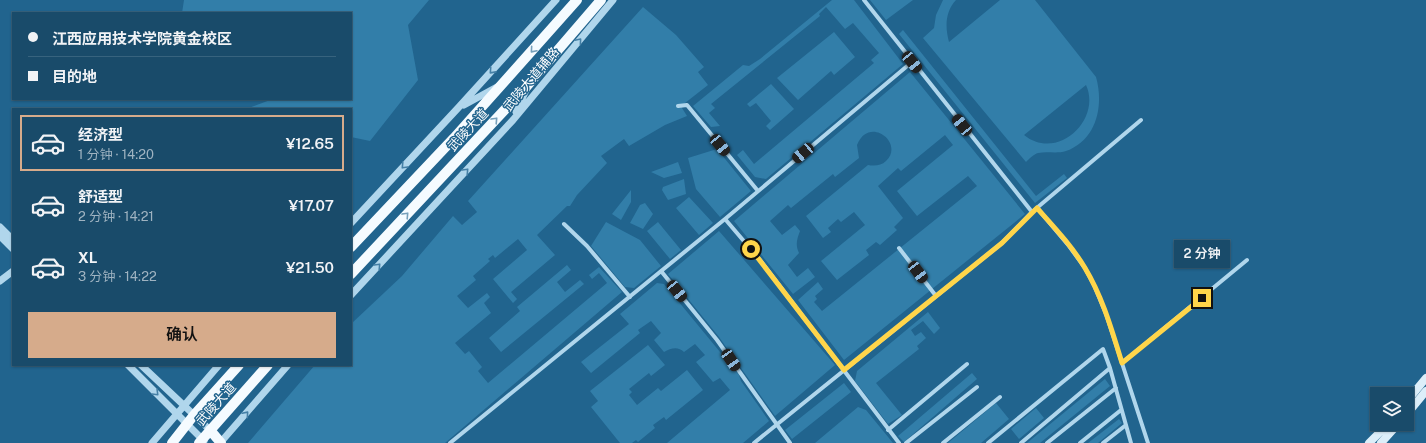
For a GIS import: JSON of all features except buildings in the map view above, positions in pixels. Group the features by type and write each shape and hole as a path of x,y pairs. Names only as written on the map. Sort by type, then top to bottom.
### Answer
{"main road":[{"name":"武陵大道","path":"352,246 505,82 577,0"},
{"name":"武陵大道","path":"352,273 527,86 601,0"},
{"name":"武陵大道","path":"172,443 194,415 238,366"},
{"name":"武陵大道","path":"203,442 210,430 267,366"},
{"path":"1414,393 1426,378"},
{"path":"1414,406 1426,391"},
{"path":"210,430 221,443"},
{"path":"1369,443 1381,431"},
{"path":"1381,443 1392,431"}],"street":[{"path":"352,223 556,0"},
{"name":"武陵大道辅路","path":"352,294 513,120 613,0"},
{"path":"864,0 1032,212"},
{"path":"450,443 725,219 912,62"},
{"path":"458,108 505,82"},
{"path":"513,120 527,86"},
{"path":"678,106 687,106 758,191"},
{"path":"754,443 1002,243 1032,212 1141,120"},
{"path":"1037,208 1069,246 1085,268 1106,314 1148,443"},
{"path":"725,219 760,260 899,443"},
{"path":"564,224 587,246 630,297"},
{"path":"0,227 12,239"},
{"path":"0,236 12,248"},
{"path":"899,248 936,296"},
{"path":"1122,363 1247,260"},
{"path":"661,271 717,340 790,443"},
{"path":"0,281 12,272"},
{"path":"988,443 1103,349 1116,388 1131,443"},
{"path":"888,430 967,364"},
{"path":"129,366 203,442"},
{"path":"142,366 210,430"},
{"path":"152,443 218,366"},
{"path":"221,443 287,366"},
{"path":"1021,443 1110,368"},
{"path":"906,443 976,387"},
{"path":"1047,443 1116,388"},
{"path":"943,443 1000,397"},
{"path":"1080,443 1121,410"},
{"path":"1103,443 1126,425"}],"shaded area":[{"path":"184,0 429,0 408,25 418,80 370,141 352,137 352,108 249,108 270,100 352,100 352,12 182,12"},
{"path":"832,0 854,0 903,64 766,179 755,177 737,155 743,150 754,164 874,63 871,60 879,53 853,23 845,29 826,7 819,14 820,16 711,104 715,108 709,113 720,126 711,127 693,106 743,65 749,66 760,59"},
{"path":"870,0 913,0 886,20"},
{"path":"943,0 956,0 952,5 947,20 949,42 1000,0 1035,0 1096,77 1099,99 1098,110 1096,120 1085,139 1077,146 1066,151 1038,153 1033,155 1026,162 923,38 934,28 936,15","holes":["1086,85 1089,98 1088,111 1082,123 1073,133 1062,140 1050,144 1037,142 1024,135"]},
{"path":"643,7 676,35 704,67 698,72 708,85 685,103 682,108 687,116 665,125 629,146 624,139 601,156 607,163 577,195 570,206 567,206 537,235 555,255 511,292 517,299 513,303 493,279 527,250 518,239 495,258 493,255 488,259 490,261 473,276 476,280 457,296 468,308 487,293 490,297 484,303 491,313 455,343 465,354 469,351 482,367 478,371 488,383 607,283 599,273 592,279 589,275 599,267 622,292 445,443 248,443 314,366 352,366 352,323 402,276 453,216 462,225 477,212 468,201"},
{"path":"903,30 1036,196 1064,174 1067,178 1035,203 899,34"},
{"path":"834,32 855,57 834,75 831,71 798,100 777,78"},
{"path":"910,72 1025,214 844,360 798,300 818,282 823,289 815,296 817,299 814,302 822,311 977,186 968,176 917,216 897,191 953,145 945,135 901,171 898,168 878,186 903,218 894,227 897,230 880,245 876,242 866,250 869,255 837,280 821,261 865,225 854,212 841,222 838,219 828,228 831,232 823,238 806,216 868,165 873,166 882,164 886,161 891,154 891,147 888,140 883,135 876,132 869,132 862,136 857,145 859,158 835,177 833,174 791,208 788,205 770,221 782,235 795,225 800,231 797,242 799,253 788,265 797,277 808,268 815,277 793,294 734,221"},
{"path":"771,84 794,109 770,130 766,126 771,121 756,103 750,107 747,104"},
{"path":"717,149 751,191 720,217 696,189 688,158"},
{"path":"678,162 682,173 664,178 651,172"},
{"path":"684,179 686,194 668,200 662,190 663,187"},
{"path":"631,190 631,202 621,220 612,214"},
{"path":"689,197 713,223 699,235 676,208"},
{"path":"645,203 653,214 643,229 630,223 640,205"},
{"path":"606,222 640,240 661,266 634,288 625,287 591,246"},
{"path":"658,222 681,250 670,259 647,231"},
{"path":"719,231 835,365 775,416 719,337 668,274"},
{"path":"567,265 571,270 557,282 565,292 580,280 584,284 501,352 489,338 520,311 517,307"},
{"path":"657,283 664,284 739,375 741,381 769,421 743,443 667,443 730,390 720,378 713,382 696,362 705,355 695,344 684,352 674,348 664,352 654,340 661,333 651,321 638,330 640,333 591,373 581,362 629,324 620,314"},
{"path":"928,312 940,328 934,334 923,321 911,330 915,336 921,332 926,338 917,346 919,349 876,383 902,415 888,424 855,381 857,371"},
{"path":"648,345 665,365 651,376 649,373 629,389 632,392 629,395 637,405 658,388 661,391 687,370 703,390 666,420 664,417 653,425 655,428 638,442 636,440 632,443 620,443 591,407 598,401 590,391"},
{"path":"972,373 977,379 904,442 898,436"},
{"path":"1105,379 1110,386 1040,443 1027,443"},
{"path":"844,383 851,392 792,439 785,430"},
{"path":"996,403 1009,419 981,443 948,443"},
{"path":"858,407 866,410 893,443 815,443"},
{"path":"1036,408 1044,418 1019,439 1011,429"},
{"path":"1119,419 1122,423 1098,443 1088,443"}],"route":[{"path":"751,249 844,370 1002,243 1037,208 1069,246 1085,268 1106,314 1122,363 1202,298"}]}
